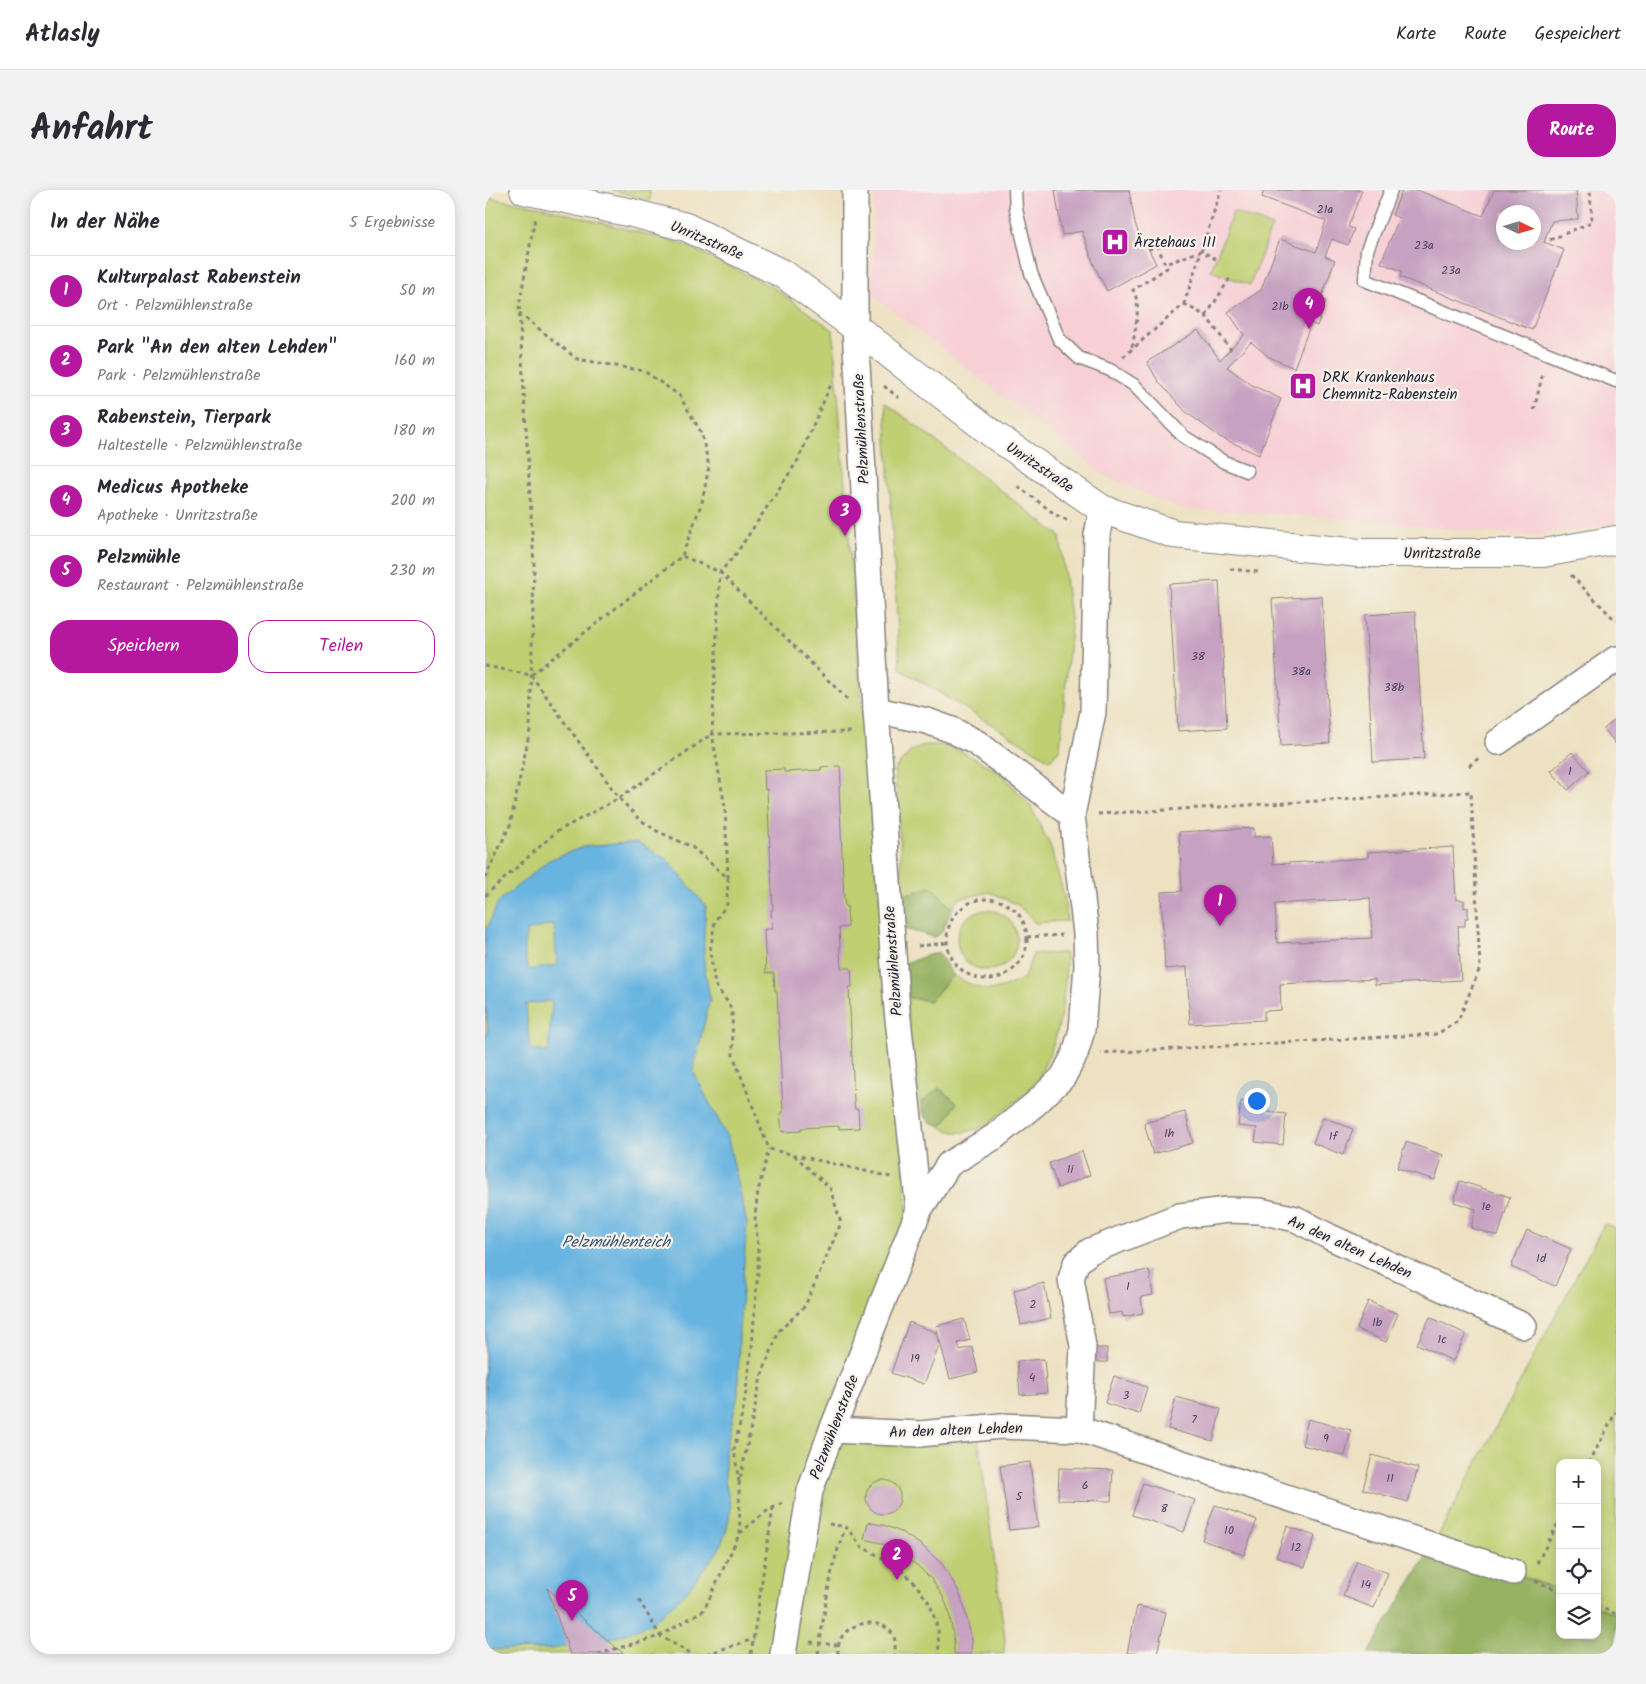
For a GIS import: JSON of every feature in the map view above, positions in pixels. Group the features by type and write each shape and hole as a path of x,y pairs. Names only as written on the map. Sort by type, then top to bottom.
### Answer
{"street":[{"name":"Pelzmühlenstraße","path":"855,190 855,327 877,721 897,1010 919,1210"},
{"name":"Unritzstraße","path":"531,191 632,213 686,228 785,275 995,435 1102,509 1174,534 1359,553 1543,553 1616,540"},
{"name":"Pelzmühlenstraße","path":"785,1646 810,1491 832,1430 919,1210 949,1164 994,1137 1035,1104 1063,1077 1075,1054 1082,1030 1087,966 1072,815 1093,712 1097,536 1102,509"},
{"path":"1498,742 1616,659"},
{"path":"877,721 927,721 952,730 977,743 1072,815"},
{"name":"An den alten Lehden","path":"1079,1429 1083,1346 1071,1279 1075,1263 1090,1250 1180,1216 1227,1210 1260,1211 1296,1219 1329,1237 1524,1326"},
{"name":"An den alten Lehden","path":"832,1430 919,1434 1001,1426 1079,1429 1523,1571"}],"lane":[{"path":"1015,190 1016,210 1031,273 1059,340 1079,358 1110,370 1134,385 1183,436 1224,462 1247,471"},
{"path":"1391,190 1367,250 1365,280 1616,381"}],"path":[{"path":"1110,370 1132,347 1184,304 1221,190"},
{"path":"1549,240 1592,222 1590,190"},
{"path":"485,878 510,825 530,730 534,565 519,313 531,191"},
{"path":"1132,347 1137,304 1136,295 1133,290 1167,268 1158,247 1148,248"},
{"path":"1165,264 1201,251 1216,259"},
{"path":"1206,316 1230,278"},
{"path":"1184,304 1206,316 1231,350"},
{"path":"519,313 577,359 644,372 679,395 701,432 709,466 702,502 683,556 531,675"},
{"path":"1534,410 1547,353"},
{"path":"598,1654 659,1636 703,1610 740,1533 739,1485 735,1450 744,1405 752,1346 758,1269 755,1216 758,1191 769,1149 733,1055 732,1012 729,1004 715,985 709,951 715,920 727,904 728,878 725,807 712,734 721,572 736,554 798,460 832,380"},
{"path":"1568,549 1568,572 1616,621"},
{"path":"683,556 721,572 851,704"},
{"path":"485,666 531,675 619,798 639,820 657,831 692,847 728,878"},
{"path":"485,896 556,832 619,798 712,734 877,721"},
{"path":"1072,815 1471,792 1480,968 1458,1021 1437,1034 1075,1054"},
{"path":"978,900 996,900 1011,907 1025,926 1027,937 1026,948 1017,966 1000,978 990,980 975,977 961,970 949,953 947,943 947,932 952,920 968,904 978,900"},
{"path":"1027,937 1085,933"},
{"path":"769,1149 916,1183"},
{"path":"739,1485 761,1377 779,1331 805,1306 841,1223 830,1188 795,1155"},
{"path":"1591,1459 1616,1412"},
{"path":"740,1533 773,1508 795,1496 810,1491"},
{"path":"751,1654 773,1508"},
{"path":"806,1521 846,1527 862,1547 894,1564 913,1581 930,1604 938,1630 939,1654"},
{"path":"1523,1571 1556,1526"},
{"path":"818,1654 832,1569 838,1546 846,1527"},
{"path":"639,1600 659,1636 692,1654"},
{"path":"1601,1608 1616,1614"},
{"path":"838,1654 837,1645 841,1636 855,1625 866,1623 879,1624 887,1628 893,1635 895,1654"},
{"path":"707,1654 754,1639 785,1646"}],"shaded area":[{"name":"DRK Krankenhaus Chemnitz-Rabenstein","path":"874,190 1616,190 1616,524 1531,536 1296,515 1179,509 1107,477 872,295"}],"green space":[{"path":"612,190 650,190 650,201"},
{"path":"485,197 543,207 683,244 774,288 833,330 864,731 908,1217 830,1420 778,1654 485,1654"},
{"path":"1233,212 1272,226 1250,285 1211,271"},
{"path":"885,402 1060,536 1071,627 1060,749 1050,760 900,669"},
{"path":"924,745 940,745 959,750 1000,772 1030,805 1050,845 1064,895 1067,921 1035,923 1018,905 990,892 958,899 952,909 932,887 903,895 894,770 910,752"},
{"path":"932,887 952,909 942,932 934,937 904,929 903,895"},
{"path":"981,910 993,910 1009,918 1015,928 1017,940 1015,952 1009,962 993,970 981,970 965,962 957,946 957,934 965,918"},
{"path":"938,952 953,975 930,1001 905,997 905,963"},
{"path":"1066,953 1065,986 1060,1020 1044,1067 1035,1082 1002,1113 983,1126 969,1131 952,1132 939,1126 945,1122 939,1088 920,1104 905,997 930,1001 953,975 988,990 1004,987 1024,978 1033,954"},
{"path":"939,1088 957,1103 945,1123 939,1126 927,1118 920,1104"},
{"path":"1604,1224 1616,1228 1616,1614 1601,1608 1601,1459 1556,1459 1556,1589 1513,1572 1433,1545"},
{"path":"977,1429 1005,1639 1004,1654 784,1654 832,1430"},
{"path":"1433,1545 1556,1590 1556,1639 1601,1639 1601,1608 1616,1614 1616,1654 1368,1654"}],"water":[{"name":"Pelzmühlenteich","path":"637,842 668,860 706,906 704,964 710,999 693,1071 728,1139 747,1223 739,1331 738,1395 725,1451 725,1480 731,1509 726,1532 718,1551 687,1591 652,1623 617,1637 551,1649 485,1650 485,1041 488,1030 485,1000 485,933 498,902 549,860 583,847","holes":["554,924 557,965 530,970 524,951 527,931","552,1001 548,1052 530,1050 526,1004"]}],"building":[{"name":"Ärztehaus III","path":"1055,190 1129,190 1135,223 1141,240 1144,239 1156,264 1107,291 1094,265 1082,231 1062,235"},
{"path":"1264,190 1362,190 1348,227 1354,229 1348,245 1332,239 1325,256 1335,260 1321,299 1326,301 1317,326 1311,323 1294,368 1269,357 1251,342 1227,367 1252,385 1281,399 1259,455 1220,437 1186,412 1158,381 1147,362 1198,330 1220,360 1244,335 1228,312 1261,290 1280,239 1316,252 1326,221 1262,197"},
{"path":"1402,190 1417,190 1483,216 1494,190 1576,190 1578,219 1552,221 1544,242 1564,250 1532,330 1400,277 1402,271 1381,263 1399,218 1392,215"},
{"path":"1219,581 1227,728 1178,731 1169,584"},
{"path":"1322,596 1330,743 1281,746 1272,599"},
{"path":"1415,612 1424,759 1373,762 1365,615"},
{"path":"1616,718 1616,744 1604,729"},
{"path":"1572,752 1589,771 1568,790 1551,771"},
{"path":"840,766 841,786 839,786 844,898 845,906 847,906 848,927 839,928 841,968 851,968 852,987 849,987 854,1102 855,1109 858,1109 859,1128 839,1129 839,1126 801,1128 801,1131 782,1132 780,1113 783,1113 777,991 775,991 774,973 766,973 764,929 772,929 771,910 773,910 767,789 765,790 764,770 784,769 784,772 821,770 821,767"},
{"path":"1254,828 1254,837 1271,836 1273,864 1368,858 1368,852 1453,847 1456,900 1464,900 1464,908 1468,907 1468,918 1465,918 1465,926 1458,926 1461,980 1375,985 1375,979 1280,984 1281,1010 1264,1011 1264,1020 1190,1024 1187,967 1165,969 1161,892 1182,891 1179,832","holes":["1370,898 1372,938 1277,943 1275,904"]},
{"path":"1241,1101 1269,1104 1268,1112 1286,1114 1283,1145 1255,1142 1257,1128 1238,1126"},
{"path":"1185,1112 1193,1143 1153,1154 1144,1123"},
{"path":"1323,1117 1353,1129 1343,1155 1313,1143"},
{"path":"1406,1142 1443,1155 1435,1180 1397,1168"},
{"path":"1082,1151 1090,1175 1058,1188 1049,1163"},
{"path":"1460,1181 1510,1197 1498,1236 1471,1228 1476,1209 1454,1202"},
{"path":"1527,1230 1571,1249 1555,1286 1511,1267"},
{"path":"1149,1270 1153,1295 1141,1297 1143,1313 1123,1317 1122,1312 1109,1314 1103,1278"},
{"path":"1044,1283 1051,1318 1021,1325 1014,1290"},
{"path":"1368,1301 1398,1314 1386,1342 1357,1329"},
{"path":"1430,1317 1466,1334 1453,1361 1417,1344"},
{"path":"964,1319 970,1340 958,1343 960,1350 972,1347 978,1372 950,1379 936,1326"},
{"path":"909,1322 935,1332 940,1344 924,1384 891,1373"},
{"path":"1094,1348 1107,1348 1107,1362 1094,1362"},
{"path":"1044,1359 1047,1393 1020,1395 1017,1361"},
{"path":"1114,1376 1147,1387 1139,1414 1105,1403"},
{"path":"1176,1397 1221,1409 1213,1441 1168,1429"},
{"path":"1308,1419 1351,1430 1345,1456 1302,1445"},
{"path":"1372,1455 1418,1468 1408,1502 1363,1489"},
{"path":"1030,1462 1038,1527 1009,1530 1000,1466"},
{"path":"1059,1468 1113,1470 1111,1501 1058,1500"},
{"path":"883,1480 895,1485 900,1497 895,1509 883,1514 871,1509 866,1497 871,1485"},
{"path":"1143,1483 1195,1500 1184,1532 1132,1515"},
{"path":"1215,1505 1257,1520 1244,1555 1202,1540"},
{"path":"868,1522 901,1532 920,1544 942,1564 958,1590 964,1606 972,1640 971,1654 954,1654 954,1641 949,1611 932,1580 918,1566 901,1554 881,1543 864,1539"},
{"path":"1287,1526 1315,1536 1305,1567 1276,1557"},
{"path":"1357,1561 1388,1573 1374,1608 1343,1596"},
{"path":"547,1588 624,1654 570,1654"},
{"path":"1137,1606 1166,1612 1157,1654 1127,1653"}],"place":[{"name":"Ärztehaus III","path":"1115,242"},
{"name":"Medicus Apotheke","path":"1309,329"},
{"name":"DRK Krankenhaus Chemnitz-Rabenstein","path":"1303,386"},
{"name":"Rabenstein, Tierpark","path":"845,536"},
{"name":"Kulturpalast Rabenstein","path":"1220,926"},
{"name":"Park \"An den alten Lehden\"","path":"897,1580"},
{"name":"Pelzmühle","path":"572,1621"}]}
